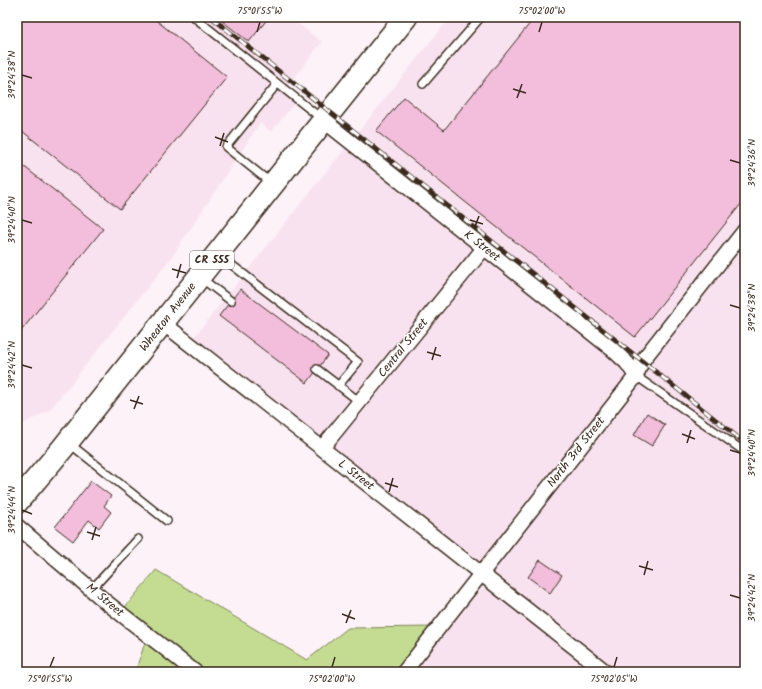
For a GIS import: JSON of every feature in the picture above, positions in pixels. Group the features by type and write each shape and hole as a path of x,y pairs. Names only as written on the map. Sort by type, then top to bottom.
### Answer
{"main road":[{"name":"Wheaton Avenue","path":"17,502 68,442 406,17"}],"street":[{"name":"K Street","path":"324,120 612,349 627,363 636,376"},
{"name":"North 3rd Street","path":"404,672 636,376 642,361 745,230"},
{"name":"Central Street","path":"322,448 484,248"},
{"name":"L Street","path":"163,323 606,672"},
{"name":"M Street","path":"17,526 92,590 194,672"}],"lane":[{"path":"194,17 324,120"},
{"path":"423,84 481,17"},
{"path":"272,185 226,146 277,84"},
{"path":"218,254 358,362 338,386"},
{"path":"199,277 231,301"},
{"path":"317,369 360,402"},
{"path":"636,376 745,452"},
{"path":"68,442 167,521"},
{"path":"92,590 138,539"}],"shaded area":[{"path":"17,17 290,17 322,42 285,90 297,100 271,132 260,123 171,258 50,410 17,427"},
{"path":"450,17 745,17 745,672 396,672 478,573 191,341"}],"green space":[{"path":"156,570 307,660 348,628 434,627 396,672 135,672 148,634 121,612"}],"building":[{"path":"17,17 152,17 227,77 120,209 17,127"},
{"path":"217,17 269,17 249,42"},
{"path":"535,17 745,17 745,199 635,337 376,131 404,97 444,130"},
{"path":"17,161 103,229 17,336"},
{"path":"240,289 328,355 307,383 219,316"},
{"path":"647,413 665,425 652,446 634,435"},
{"path":"91,481 111,496 104,506 111,512 99,528 89,520 73,541 55,527"},
{"path":"540,560 562,575 550,593 528,577"}],"railway":[{"path":"211,17 745,443"}]}
